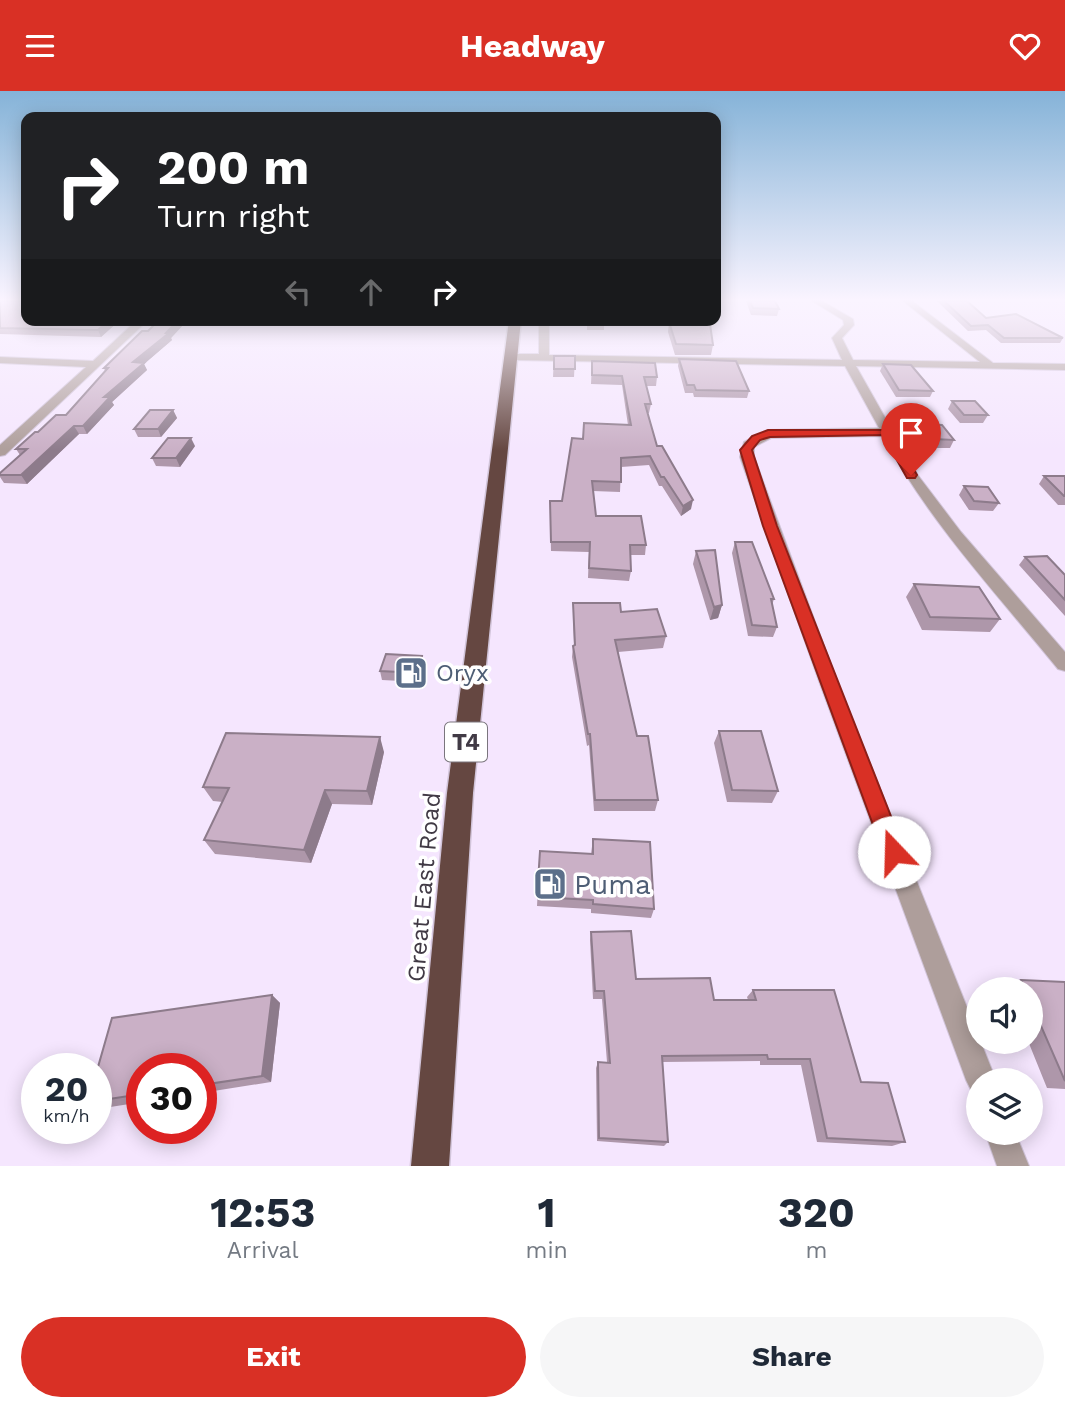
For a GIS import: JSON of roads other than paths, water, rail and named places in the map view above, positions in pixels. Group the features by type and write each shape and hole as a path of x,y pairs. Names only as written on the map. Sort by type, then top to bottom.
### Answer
{"highway":[{"name":"Great East Road","path":"430,1166 460,793 511,351"}],"street":[{"path":"0,452 109,351"},
{"path":"543,351 544,357"},
{"path":"843,351 911,475 956,535 1065,664"},
{"path":"972,351 991,366"},
{"path":"510,357 1065,367"},
{"path":"0,360 95,364"},
{"path":"887,432 768,434 748,445 747,457 828,681 976,1068"},
{"path":"1005,1145 1013,1166"}],"place":[{"name":"Oryx","path":"411,673"},
{"name":"Puma","path":"550,884"}]}
